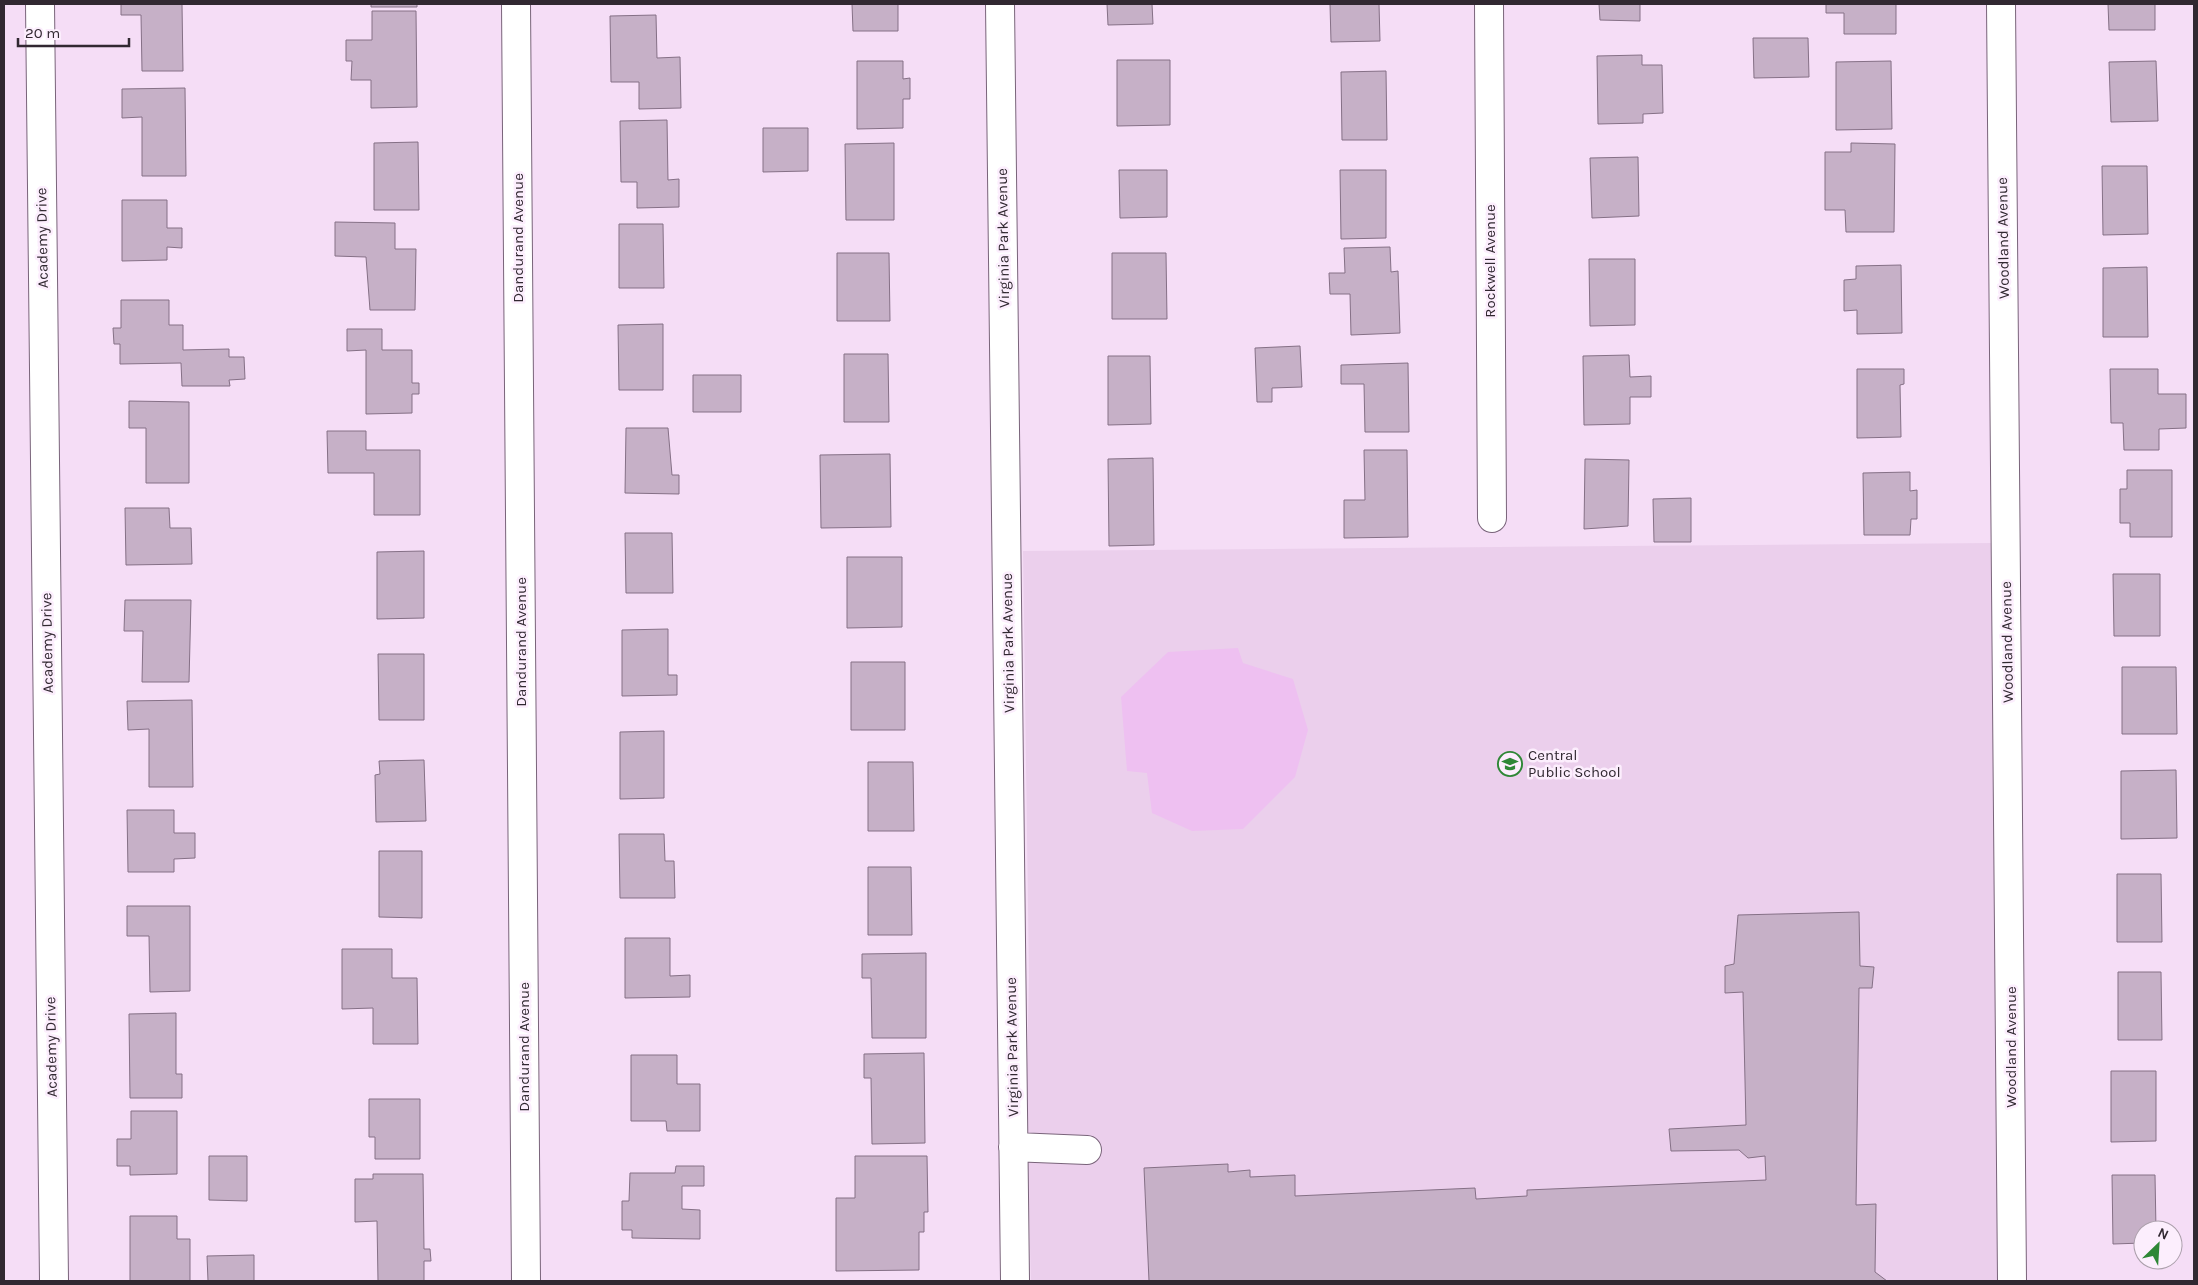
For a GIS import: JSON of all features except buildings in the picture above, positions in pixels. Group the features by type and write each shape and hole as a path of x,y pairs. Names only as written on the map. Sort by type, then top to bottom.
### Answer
{"street":[{"name":"Academy Drive","path":"40,4 54,1281"},
{"name":"Dandurand Avenue","path":"516,4 526,1281"},
{"name":"Virginia Park Avenue","path":"1000,4 1015,1281"},
{"name":"Rockwell Avenue","path":"1489,4 1492,518"},
{"name":"Woodland Avenue","path":"2001,4 2012,1281"},
{"path":"1013,1147 1087,1150"}],"shaded area":[{"name":"Central Public School","path":"1993,543 1998,1281 1031,1281 1026,1110 1029,977 1023,551"},
{"path":"1238,648 1243,663 1293,679 1308,730 1295,777 1243,829 1192,831 1152,813 1147,773 1127,771 1121,697 1168,652"}],"place":[{"name":"Central Public School","path":"1510,764"}]}
